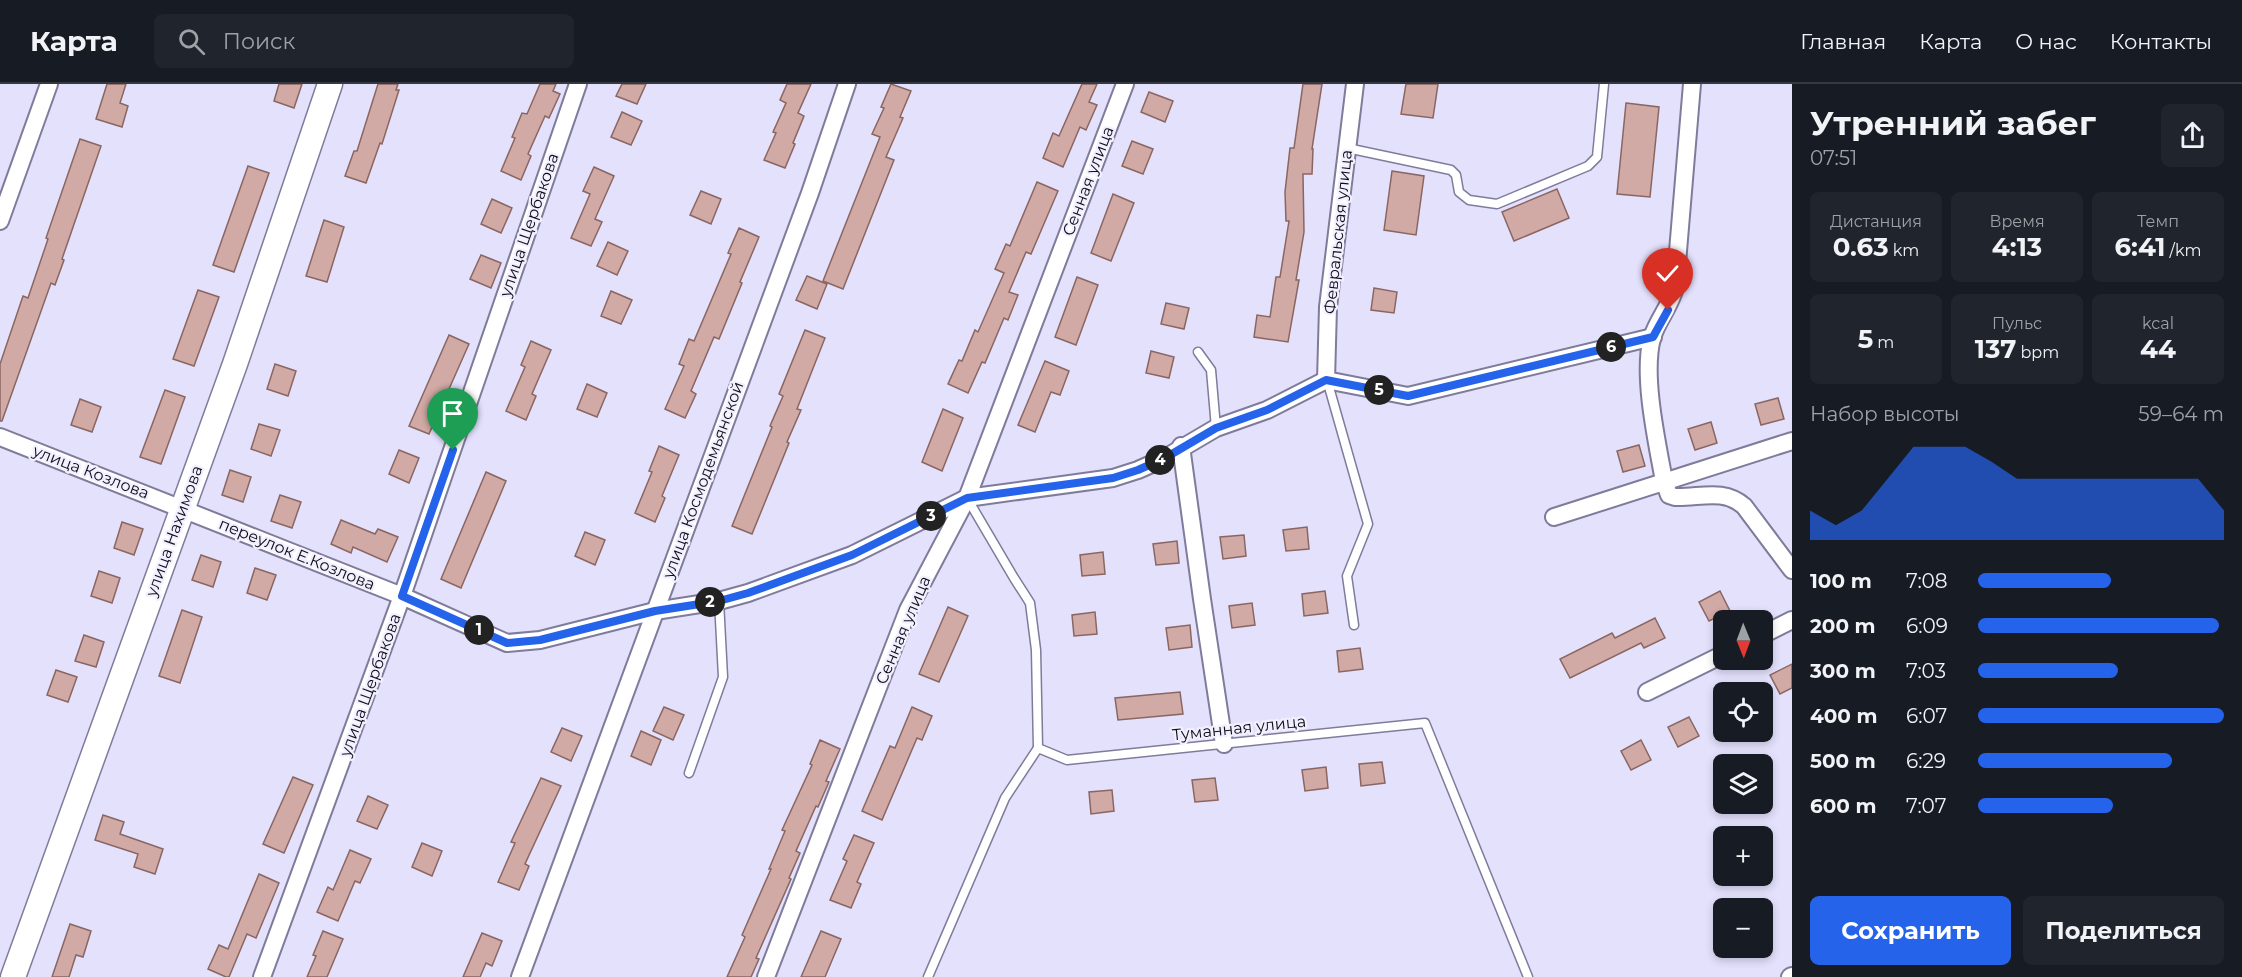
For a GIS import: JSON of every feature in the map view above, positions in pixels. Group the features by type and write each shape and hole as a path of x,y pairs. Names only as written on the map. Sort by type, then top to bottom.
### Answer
{"main road":[{"name":"улица Нахимова","path":"13,977 235,364 330,84"}],"street":[{"path":"0,221 49,84"},
{"name":"улица Щербакова","path":"262,977 402,596 578,84"},
{"name":"улица Космодемьянской","path":"520,977 810,193 847,84"},
{"name":"Сенная улица","path":"766,977 908,610 967,498 1125,84"},
{"name":"Февральская улица","path":"1326,380 1328,307 1355,84"},
{"path":"1692,84 1675,287 1673,298 1653,337 1650,381 1664,481 1669,495 1676,497 1716,494 1736,499 1744,506 1792,570"},
{"path":"1326,380 1408,396 1653,337"},
{"name":"переулок Е.Козлова","path":"182,508 402,596 507,643 540,640 655,611 719,601 748,593 852,555 967,498 1113,478 1165,458 1181,446 1216,428 1267,410 1326,380"},
{"name":"улица Козлова","path":"0,437 182,508"},
{"path":"1554,517 1792,441"},
{"path":"1181,446 1224,744"},
{"path":"1773,630 1792,620"},
{"path":"1647,692 1713,659"}],"lane":[{"path":"1347,148 1451,170 1456,175 1460,192 1470,200 1497,204 1588,166 1597,157 1603,84"},
{"path":"1198,352 1206,361 1213,379 1216,428"},
{"path":"1326,380 1368,524 1347,576 1354,625"},
{"path":"928,977 1005,798 1038,748 1036,650 1030,603 967,498"},
{"path":"689,773 723,677 719,601"},
{"name":"Туманная улица","path":"1038,748 1067,760 1425,723 1528,977"}],"building":[{"path":"107,84 126,84 120,103 128,106 122,127 96,119"},
{"path":"279,84 302,84 294,108 274,101"},
{"path":"378,84 398,84 396,90 399,90 382,144 380,143 366,183 345,176 354,151 357,151"},
{"path":"540,84 556,84 553,91 560,94 549,118 545,116 528,154 531,156 521,180 501,171 515,138 512,137 522,113 527,114"},
{"path":"622,84 646,84 637,104 616,96"},
{"path":"787,84 811,84 798,113 804,116 785,168 764,160 786,103 780,100"},
{"path":"891,84 911,91 900,117 903,118 886,157 894,160 843,289 823,281 880,137 872,134 884,108 881,107"},
{"path":"1082,84 1097,84 1089,102 1097,105 1086,130 1080,127 1063,167 1043,158 1053,133 1059,136"},
{"path":"1303,84 1322,84 1312,149 1312,174 1303,174 1304,232 1296,280 1299,280 1288,342 1254,337 1257,315 1270,317 1276,277 1280,277 1289,221 1286,221 1285,192 1290,148 1294,148"},
{"path":"1406,84 1438,84 1433,118 1401,114"},
{"path":"1149,92 1173,101 1165,122 1141,112"},
{"path":"1626,103 1659,107 1650,197 1617,194"},
{"path":"622,112 642,121 631,145 611,137"},
{"path":"80,139 101,146 55,285 51,283 2,421 0,421 0,364 23,296 28,298"},
{"path":"1132,141 1153,149 1143,174 1122,166"},
{"path":"248,166 269,173 234,272 213,265"},
{"path":"594,167 614,176 595,219 602,222 591,246 571,238 590,194 583,191"},
{"path":"1392,171 1424,176 1416,235 1384,230"},
{"path":"1037,182 1058,191 1031,254 1026,252 1009,292 1018,295 1008,320 1004,318 985,363 982,362 968,393 948,384 959,360 962,361 975,330 978,332 1004,273 995,269 1006,244 1010,246"},
{"path":"1557,189 1569,218 1514,241 1502,212"},
{"path":"701,191 721,199 711,224 690,215"},
{"path":"1113,194 1134,203 1111,261 1091,253"},
{"path":"492,199 512,208 501,233 481,224"},
{"path":"324,220 344,227 327,282 306,276"},
{"path":"739,228 759,237 719,339 714,337 691,391 696,394 685,418 665,409 684,366 679,364 689,339 694,341 731,254 728,253"},
{"path":"608,242 628,251 617,275 597,266"},
{"path":"481,255 501,263 491,288 470,279"},
{"path":"807,276 827,284 817,309 796,300"},
{"path":"1077,277 1098,285 1076,345 1055,337"},
{"path":"1374,288 1397,292 1394,313 1371,310"},
{"path":"198,290 219,297 194,366 173,359"},
{"path":"611,291 632,300 621,324 601,316"},
{"path":"1166,303 1189,308 1184,329 1161,324"},
{"path":"805,330 825,338 797,409 801,410 787,442 789,443 752,534 732,526 772,427 770,426 783,396 779,394"},
{"path":"449,335 469,344 429,434 409,426"},
{"path":"531,341 551,350 532,394 536,396 526,420 506,411 525,367 521,365"},
{"path":"1151,351 1174,357 1169,378 1146,373"},
{"path":"1045,361 1069,371 1060,395 1051,392 1035,432 1018,425"},
{"path":"275,364 296,371 288,396 267,389"},
{"path":"587,384 607,393 597,417 577,409"},
{"path":"165,390 185,397 161,464 140,457"},
{"path":"1778,398 1784,419 1761,425 1755,404"},
{"path":"80,399 101,407 92,432 71,425"},
{"path":"943,409 963,418 942,471 922,462"},
{"path":"1711,422 1717,443 1695,450 1688,429"},
{"path":"259,424 280,430 271,456 251,449"},
{"path":"1639,445 1645,466 1623,472 1617,451"},
{"path":"659,446 679,455 662,496 665,498 655,522 635,513 652,472 649,471"},
{"path":"399,450 419,458 409,483 389,474"},
{"path":"230,470 251,477 243,502 222,495"},
{"path":"486,472 506,481 461,588 441,579"},
{"path":"280,495 301,502 292,528 271,521"},
{"path":"341,520 375,534 378,529 398,537 387,562 353,547 351,553 331,544"},
{"path":"122,522 143,529 134,555 114,548"},
{"path":"1307,527 1309,549 1286,551 1283,530"},
{"path":"585,532 605,540 595,565 575,556"},
{"path":"1244,535 1246,556 1223,559 1220,537"},
{"path":"1177,541 1179,563 1156,565 1153,544"},
{"path":"1103,552 1105,574 1082,576 1080,555"},
{"path":"201,555 221,562 213,587 192,580"},
{"path":"255,568 276,575 267,600 247,593"},
{"path":"99,571 120,578 112,603 91,596"},
{"path":"1325,591 1328,613 1304,616 1302,594"},
{"path":"1720,591 1730,610 1713,610 1713,619 1709,621 1699,602"},
{"path":"1252,603 1255,625 1232,628 1229,606"},
{"path":"948,607 968,616 939,682 919,674"},
{"path":"182,610 202,617 180,683 159,676"},
{"path":"1095,612 1097,634 1074,636 1072,615"},
{"path":"1655,618 1665,638 1644,648 1641,643 1570,678 1560,659 1612,633 1615,638"},
{"path":"1190,625 1192,647 1169,650 1166,628"},
{"path":"84,635 104,642 96,667 75,661"},
{"path":"1360,648 1363,669 1339,672 1337,651"},
{"path":"1792,664 1792,688 1780,694 1770,675"},
{"path":"56,670 77,677 68,702 47,695"},
{"path":"1180,692 1183,714 1118,720 1115,698"},
{"path":"664,707 684,715 673,740 653,731"},
{"path":"912,707 932,716 922,740 917,738 882,820 862,811 890,746 895,748"},
{"path":"1689,717 1699,736 1678,747 1668,727"},
{"path":"562,728 582,736 571,761 551,752"},
{"path":"641,731 661,740 651,765 631,756"},
{"path":"820,740 840,749 826,781 829,782 796,851 800,853 789,878 791,879 756,958 759,959 751,977 727,977 745,937 742,935 771,869 769,869 785,831 782,830 812,765 810,764"},
{"path":"1641,740 1651,760 1631,770 1621,751"},
{"path":"1382,762 1385,783 1361,786 1359,764"},
{"path":"1326,767 1328,788 1305,791 1302,770"},
{"path":"293,777 313,785 284,853 263,844"},
{"path":"541,778 561,786 525,864 529,866 519,890 498,882 515,843 511,842"},
{"path":"1215,778 1218,800 1195,802 1192,780"},
{"path":"1112,790 1114,811 1091,814 1089,792"},
{"path":"368,796 388,805 377,829 357,821"},
{"path":"103,815 124,822 120,834 163,849 155,874 134,867 138,854 95,840"},
{"path":"854,835 874,843 857,882 861,884 851,908 830,900 847,861 843,859"},
{"path":"422,843 442,851 432,876 412,867"},
{"path":"350,850 371,859 360,883 355,881 338,921 317,912 328,887 333,890"},
{"path":"259,874 279,883 256,938 247,934 229,977 226,977 208,969 219,945 228,949"},
{"path":"70,924 91,931 83,957 76,955 69,977 52,977"},
{"path":"323,931 343,939 327,977 307,977 316,956 313,955"},
{"path":"821,931 841,939 825,977 801,977"},
{"path":"482,933 502,941 492,966 486,963 480,977 463,977"}],"route":[{"path":"453,450 402,596 507,643 540,640 655,611 719,601 748,593 852,555 967,498 1113,478 1138,470 1165,458 1181,446 1216,428 1267,410 1326,380 1408,396 1653,337 1668,310"}]}
